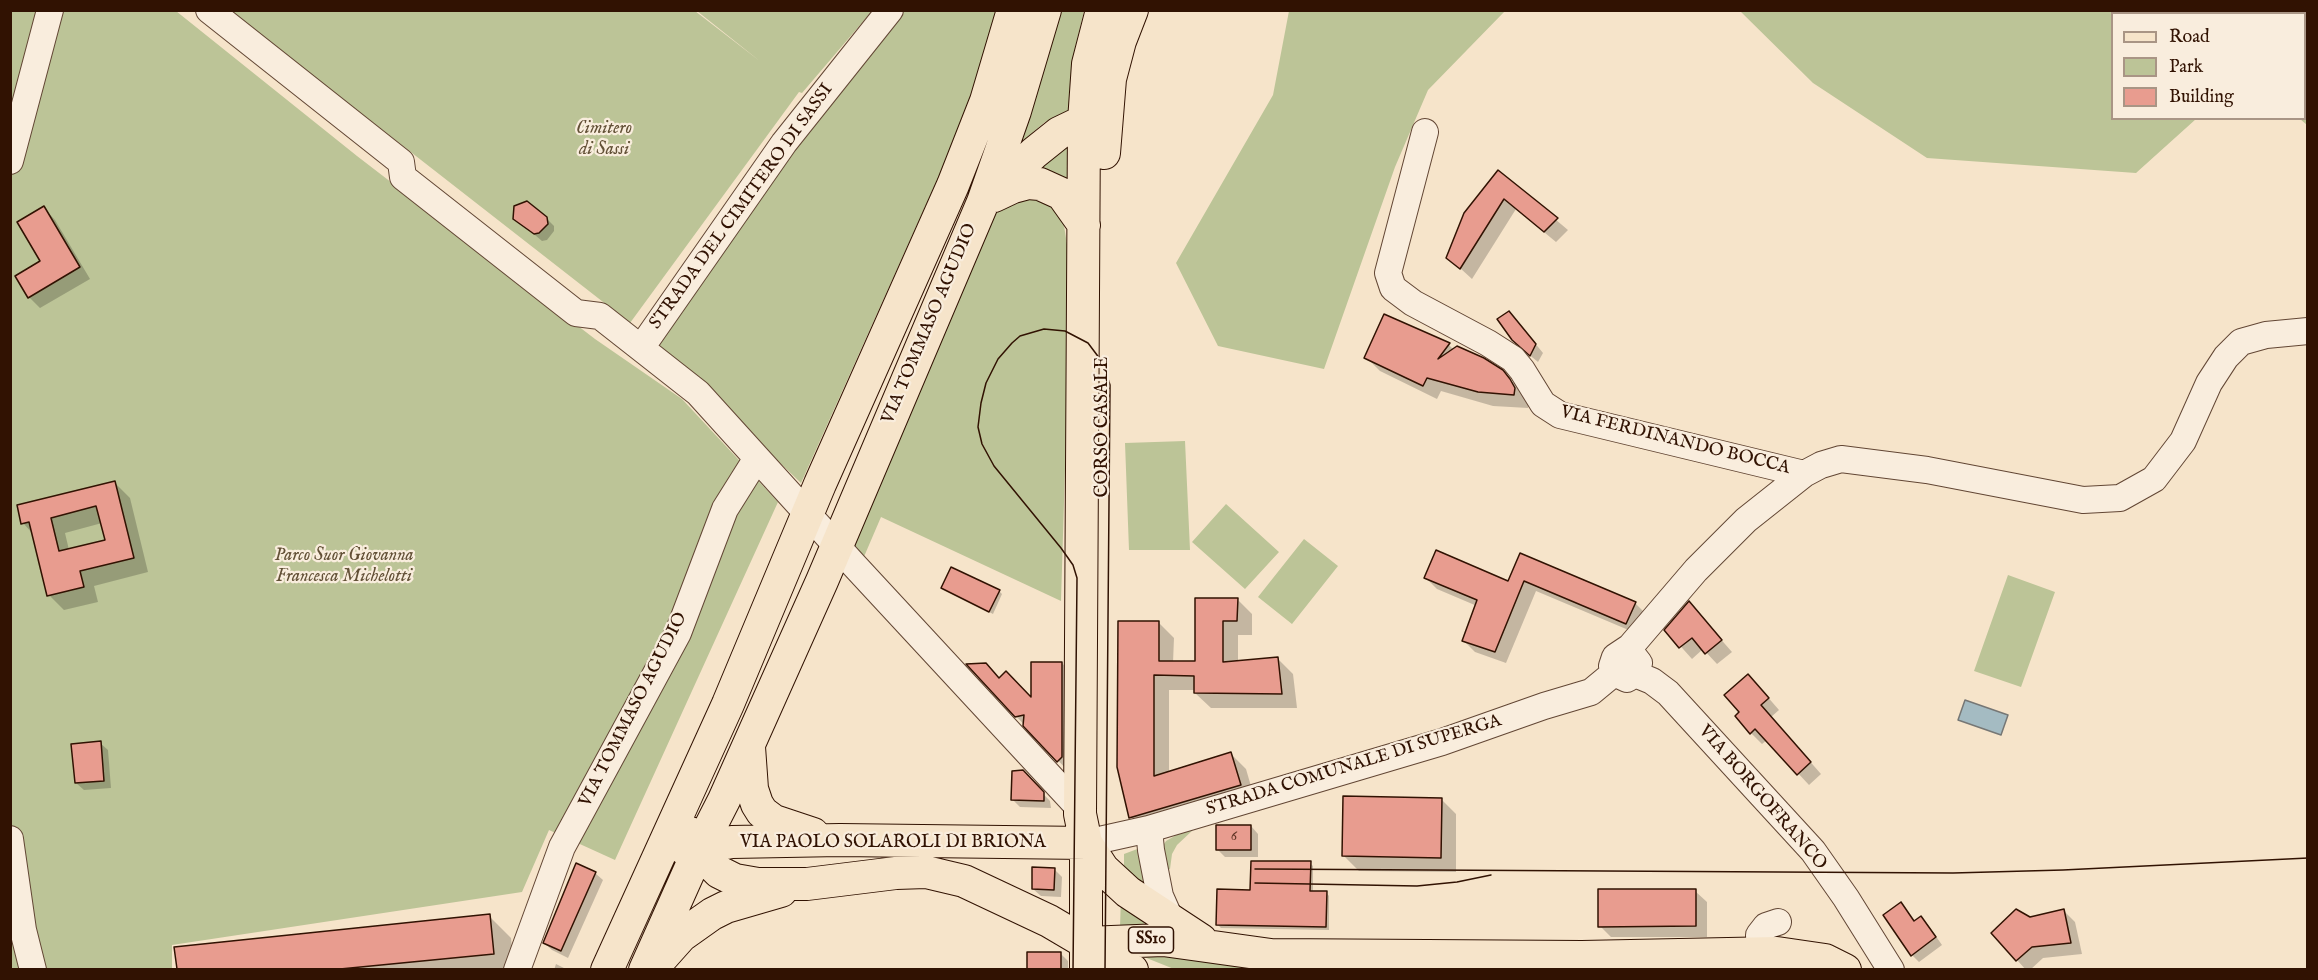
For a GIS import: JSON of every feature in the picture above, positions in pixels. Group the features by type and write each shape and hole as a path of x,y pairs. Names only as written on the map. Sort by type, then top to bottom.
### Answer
{"main road":[{"name":"VIA TOMMASO AGUDIO","path":"607,969 732,693 808,513 953,185 986,101 1013,10"},
{"name":"VIA TOMMASO AGUDIO","path":"645,969 822,581 835,545 982,202 1015,111 1045,10"},
{"name":"CORSO CASALE","path":"1086,956 1086,843 1081,810 1084,121 1088,64 1102,10"},
{"name":"CORSO CASALE","path":"1086,843 1101,816 1104,154 1108,93 1120,41 1132,10"},
{"path":"982,202 1059,133 1084,121 1108,93"},
{"path":"982,202 1013,187 1028,183 1040,184 1062,194 1084,225"},
{"path":"749,744 750,777 757,804 762,812 774,821 796,830 840,840"},
{"name":"VIA PAOLO SOLAROLI DI BRIONA","path":"682,804 687,827 705,858 720,872 735,880 758,884 807,884 864,875 926,872 981,888 1049,921 1086,956"},
{"name":"VIA PAOLO SOLAROLI DI BRIONA","path":"657,857 732,842 840,840 1086,843"},
{"path":"1086,843 1107,873 1128,892 1215,948"},
{"path":"652,969 681,936 712,914 726,907 807,884"},
{"name":"SS10","path":"1086,956 1163,940 1271,955 1493,963 1760,961 1801,955 1825,960 1845,969"},
{"name":"SS10","path":"1086,956 1132,969"}],"street":[{"path":"10,161 50,10"},
{"name":"STRADA DEL CIMITERO DI SASSI","path":"209,10 401,162 403,177 576,313 600,316 698,393 757,458"},
{"name":"STRADA DEL CIMITERO DI SASSI","path":"640,348 784,143 890,10"},
{"name":"VIA FERDINANDO BOCCA","path":"1425,132 1388,273 1393,288 1413,303 1488,343 1512,359 1522,370 1543,404 1560,415 1804,474"},
{"name":"STRADA COMUNALE DI SUPERGA","path":"1086,843 1149,829 1442,742 1591,692 1625,666 1696,570 1746,520 1804,474 1821,465 1841,459 1927,470 2083,500 2120,498 2154,479 2183,441 2209,383 2226,357 2241,342 2266,335 2307,331"},
{"path":"757,458 1081,810"},
{"name":"VIA TOMMASO AGUDIO","path":"517,969 562,847 678,633 725,509 757,458"},
{"name":"VIA BORGOFRANCO","path":"1625,666 1668,693 1813,851 1892,969"},
{"path":"1149,829 1160,896 1172,922"},
{"path":"10,839 23,930 33,969"},
{"path":"1760,961 1759,935 1766,926 1778,922"}],"green space":[{"name":"Parco Suor Giovanna Francesca Michelotti","path":"10,11 176,11 357,156 595,339 682,399 778,502 615,860 549,830 522,892 172,945 172,969 11,969"},
{"name":"Cimitero di Sassi","path":"230,11 695,11 761,62 697,11 872,11 802,93 799,92 630,323"},
{"path":"894,11 997,11 986,57 942,169 801,483 653,341"},
{"path":"1060,11 1084,11 1075,48 1071,84 1072,112 1045,122 1019,144"},
{"path":"1289,11 1505,11 1428,90 1395,167 1324,369 1218,346 1176,263 1273,95"},
{"path":"1740,11 2307,11 2307,125 2301,120 2306,120 2306,12 2111,12 2111,120 2195,120 2136,173 1927,158 1813,83"},
{"path":"1075,135 1073,194 1032,173"},
{"path":"1035,191 1062,213 1071,270 1061,601 881,517 863,559 850,543 991,211"},
{"path":"1185,441 1190,550 1129,550 1125,443"},
{"path":"1226,504 1279,552 1245,589 1192,542"},
{"path":"1304,539 1338,566 1292,624 1258,597"},
{"path":"2008,575 2055,592 2021,687 1974,671"},
{"path":"1194,825 1194,829 1177,845 1172,854 1170,869 1161,872 1160,850 1166,841"},
{"path":"1140,848 1149,887 1124,871 1124,854"},
{"path":"1121,897 1149,918 1140,929 1120,927"},
{"path":"1129,951 1477,969 1174,969"}],"water":[{"path":"1965,700 2008,715 2001,735 1958,720"}],"building":[{"path":"1498,170 1558,218 1544,232 1504,199 1460,269 1446,258 1464,213"},
{"path":"527,201 547,217 548,224 539,233 534,234 513,219 514,206"},
{"path":"44,206 80,267 28,298 15,276 40,261 17,222"},
{"path":"1509,311 1536,344 1530,356 1512,340 1497,319"},
{"path":"1384,314 1450,343 1438,359 1457,346 1484,358 1503,370 1515,388 1514,395 1478,392 1427,378 1423,386 1364,358"},
{"path":"115,481 134,558 80,571 84,587 47,596 29,522 21,524 17,505","holes":["96,506 105,540 59,551 51,518"]},
{"path":"1436,550 1508,581 1520,553 1636,602 1626,624 1524,581 1495,652 1462,641 1477,600 1424,578"},
{"path":"951,567 1000,590 989,612 941,588"},
{"path":"1195,598 1238,598 1237,621 1223,621 1223,662 1278,657 1282,694 1194,693 1194,676 1154,675 1154,776 1231,752 1241,785 1129,818 1117,767 1118,621 1159,621 1159,661 1195,661"},
{"path":"1689,601 1722,640 1705,654 1692,638 1679,648 1664,630"},
{"path":"1031,662 1062,662 1062,757 1057,762 1023,726 1024,715 1015,717 966,664 986,663 999,678 1006,671 1031,697"},
{"path":"1748,674 1769,698 1761,705 1811,762 1797,775 1755,729 1750,734 1735,716 1739,712 1724,695"},
{"path":"101,741 104,781 75,783 71,744"},
{"path":"1023,770 1044,792 1044,801 1011,800 1012,771"},
{"path":"1343,796 1442,798 1441,858 1342,856"},
{"path":"1216,825 1251,825 1251,850 1216,850"},
{"path":"1251,861 1311,861 1310,891 1327,891 1326,927 1216,925 1217,889 1250,890"},
{"path":"576,863 596,872 561,951 543,943"},
{"path":"1032,867 1055,868 1054,890 1032,889"},
{"path":"1598,889 1696,889 1696,926 1598,927"},
{"path":"1901,902 1914,921 1921,916 1936,937 1911,956 1883,915"},
{"path":"2016,909 2030,917 2064,909 2071,943 2032,947 2016,961 1991,933"},
{"path":"490,914 494,954 340,969 177,969 174,947"},
{"path":"1027,952 1061,952 1061,969 1027,969"}],"tram line":[{"path":"1073,970 1077,578 1073,565 1061,548 994,466 982,444 978,427 986,383 998,359 1020,336 1044,329 1065,331 1088,343 1103,363 1110,385 1105,970"},
{"path":"1255,869 1953,873 2308,858"},
{"path":"1255,883 1417,886 1457,882 1491,875"}]}
